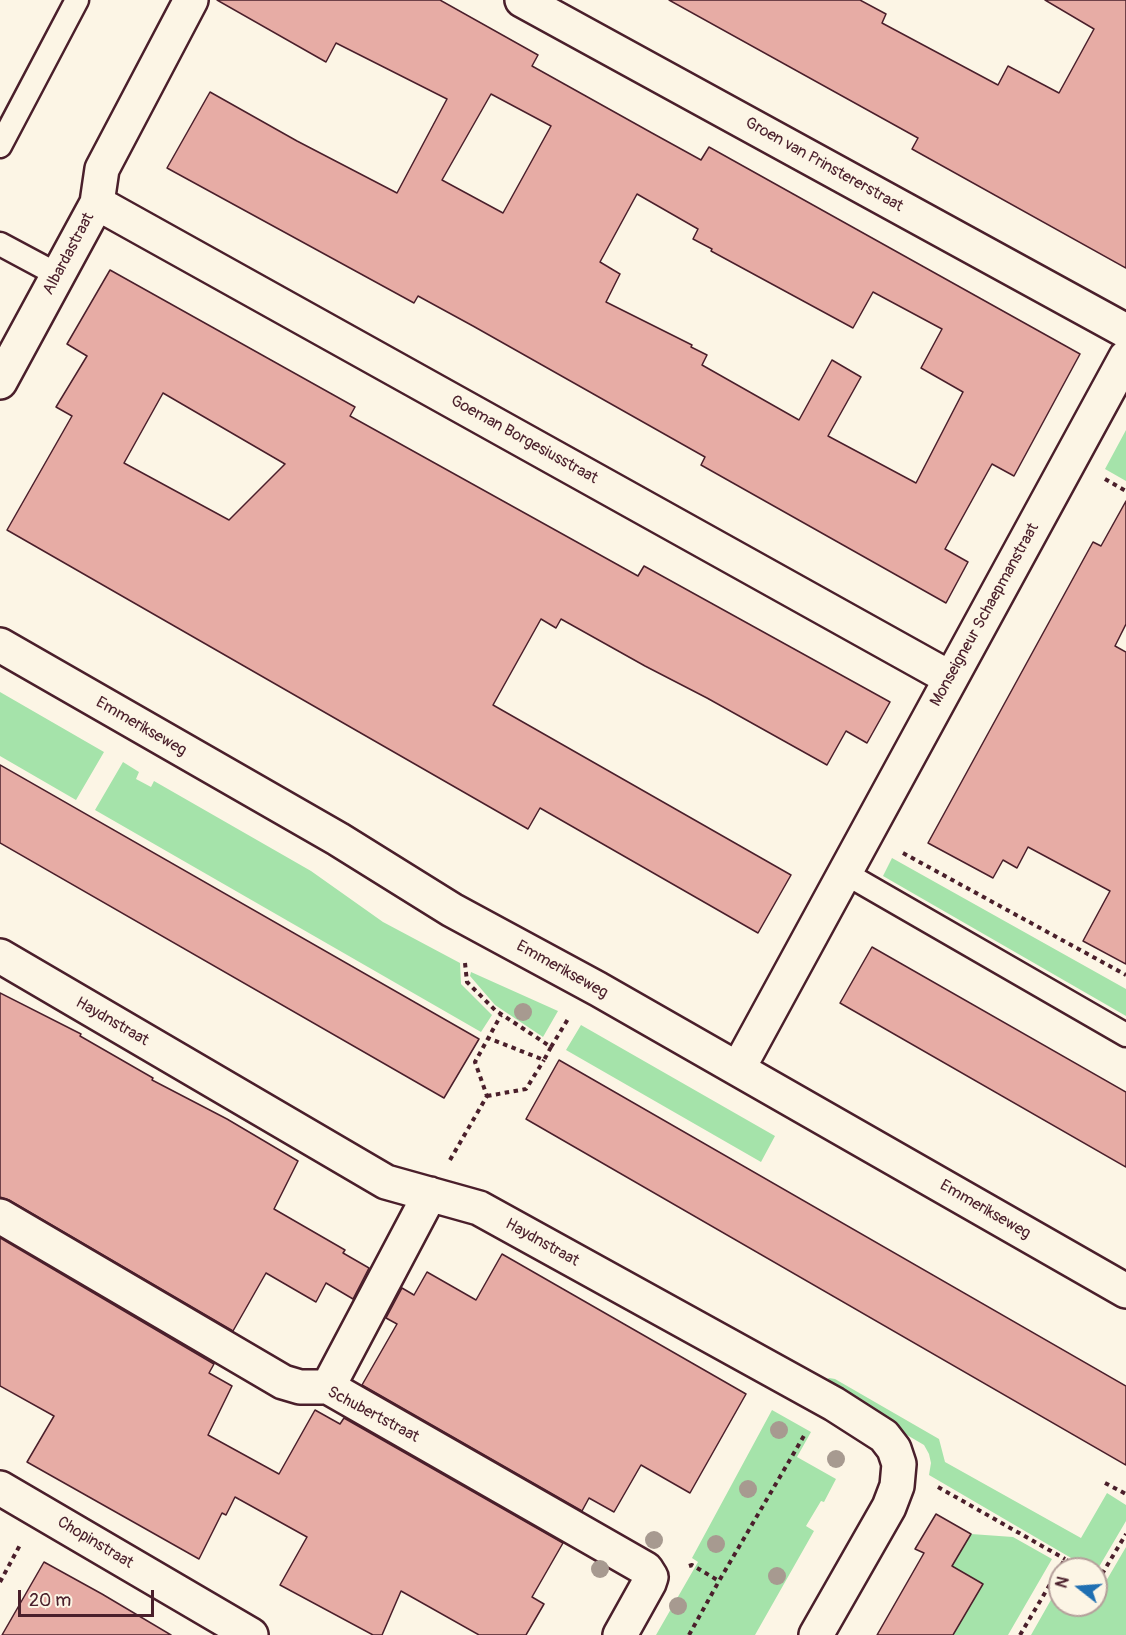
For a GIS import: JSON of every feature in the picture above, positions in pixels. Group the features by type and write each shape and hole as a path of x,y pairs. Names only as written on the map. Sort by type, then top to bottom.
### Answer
{"street":[{"name":"Albardastraat","path":"1,379 97,203 102,169 191,0"},
{"name":"Groen van Prinstererstraat","path":"522,0 1126,331"},
{"name":"Goeman Borgesiusstraat","path":"97,203 950,678"},
{"name":"Monseigneur Schaepmanstraat","path":"738,1069 1126,357"},
{"name":"Emmerikseweg","path":"0,645 338,839 452,910 598,989 1126,1291"},
{"name":"Haydnstraat","path":"0,956 386,1182 479,1208 825,1400 884,1436 894,1449 899,1464"},
{"path":"328,1387 430,1194"},
{"name":"Schubertstraat","path":"0,1216 283,1382 300,1387 328,1387 646,1569 650,1574"},
{"path":"816,1635 889,1507 897,1486 899,1464"},
{"name":"Chopinstraat","path":"0,1488 245,1634"},
{"path":"620,1635 649,1583 650,1574"}],"lane":[{"path":"0,146 77,0"},
{"path":"0,244 58,275"},
{"path":"845,873 1126,1035"}],"path":[{"path":"866,834 1126,975"},
{"path":"465,960 467,982 501,1015 551,1047"},
{"path":"430,1194 488,1096 526,1089 573,1011"},
{"path":"488,1096 475,1062 501,1015"},
{"path":"488,1038 544,1060"},
{"path":"689,1635 825,1400"},
{"path":"899,1464 1062,1557"},
{"path":"1105,1483 1126,1494"},
{"path":"1108,1564 1126,1534"},
{"path":"650,1574 692,1565 719,1581"},
{"path":"1020,1635 1048,1588"}],"green space":[{"path":"1126,430 1126,481 1105,469"},
{"path":"0,692 104,752 76,800 0,756"},
{"path":"123,762 139,772 136,779 151,787 154,781 311,871 383,922 460,963 461,984 492,1015 481,1032 95,810"},
{"path":"892,858 1126,989 1126,1016 883,876"},
{"path":"471,972 558,1011 543,1037 495,1005 470,976"},
{"path":"581,1025 775,1136 761,1162 566,1050"},
{"path":"829,1378 835,1379 939,1439 945,1462 1081,1538 1107,1493 1126,1505 1126,1521 1105,1557 1069,1557 929,1475 931,1463 924,1445 827,1388 825,1381"},
{"path":"772,1410 811,1432 797,1457 836,1479 824,1502 821,1501 806,1526 814,1531 755,1635 656,1635 698,1562 692,1558"},
{"path":"971,1534 1013,1537 1048,1557 1048,1566 1008,1635 953,1635 982,1584 952,1566"},
{"path":"1126,1547 1126,1635 1031,1635 1048,1605 1048,1617 1108,1617 1108,1578"}],"building":[{"path":"217,0 440,0 538,55 532,66 652,133 701,160 709,147 1080,354 1014,476 992,464 945,549 968,562 946,603 701,465 705,457 473,326 418,296 414,303 167,168 210,92 397,193 447,99 336,43 326,62","holes":["491,94 551,126 503,213 442,180","637,194 698,229 693,239 712,249 711,251 853,328 873,292 942,329 921,368 963,392 916,483 828,436 861,377 832,360 799,420 702,365 707,355 691,347 692,345 606,302 620,274 600,262"]},
{"path":"669,0 860,0 886,14 882,23 998,85 1008,66 1059,93 1094,29 1045,0 1126,0 1126,268 912,149 918,138"},
{"path":"110,270 355,407 350,416 638,576 644,566 890,702 867,743 846,731 827,765 561,619 556,628 541,619 493,705 791,875 758,933 540,808 528,829 7,530 72,416 56,407 87,356 67,344","holes":["163,393 285,464 229,520 124,463"]},
{"path":"1126,501 1126,624 1115,646 1126,652 1126,964 1083,941 1110,891 1028,847 1017,868 1003,860 993,878 928,843 1093,542 1101,546"},
{"path":"0,765 479,1039 444,1098 0,843"},
{"path":"872,947 1126,1092 1126,1167 840,1003"},
{"path":"0,993 81,1034 80,1036 153,1078 152,1080 227,1119 298,1161 274,1209 345,1250 343,1253 369,1268 353,1299 326,1283 316,1302 266,1273 233,1331 9,1200 0,1197"},
{"path":"559,1060 1126,1386 1126,1465 526,1119"},
{"path":"0,1238 214,1364 209,1373 232,1386 208,1435 279,1474 315,1410 340,1424 344,1418 563,1543 532,1597 544,1604 526,1635 479,1635 401,1591 382,1635 373,1635 280,1585 307,1537 235,1497 226,1515 222,1513 199,1559 27,1462 54,1416 0,1386"},
{"path":"502,1254 746,1394 690,1493 641,1465 614,1512 589,1498 582,1511 362,1385 397,1324 386,1318 402,1288 414,1295 427,1272 476,1300"},
{"path":"936,1514 971,1534 952,1566 983,1584 953,1635 877,1635 924,1553 915,1549"},
{"path":"44,1562 102,1594 171,1635 2,1635"}]}
